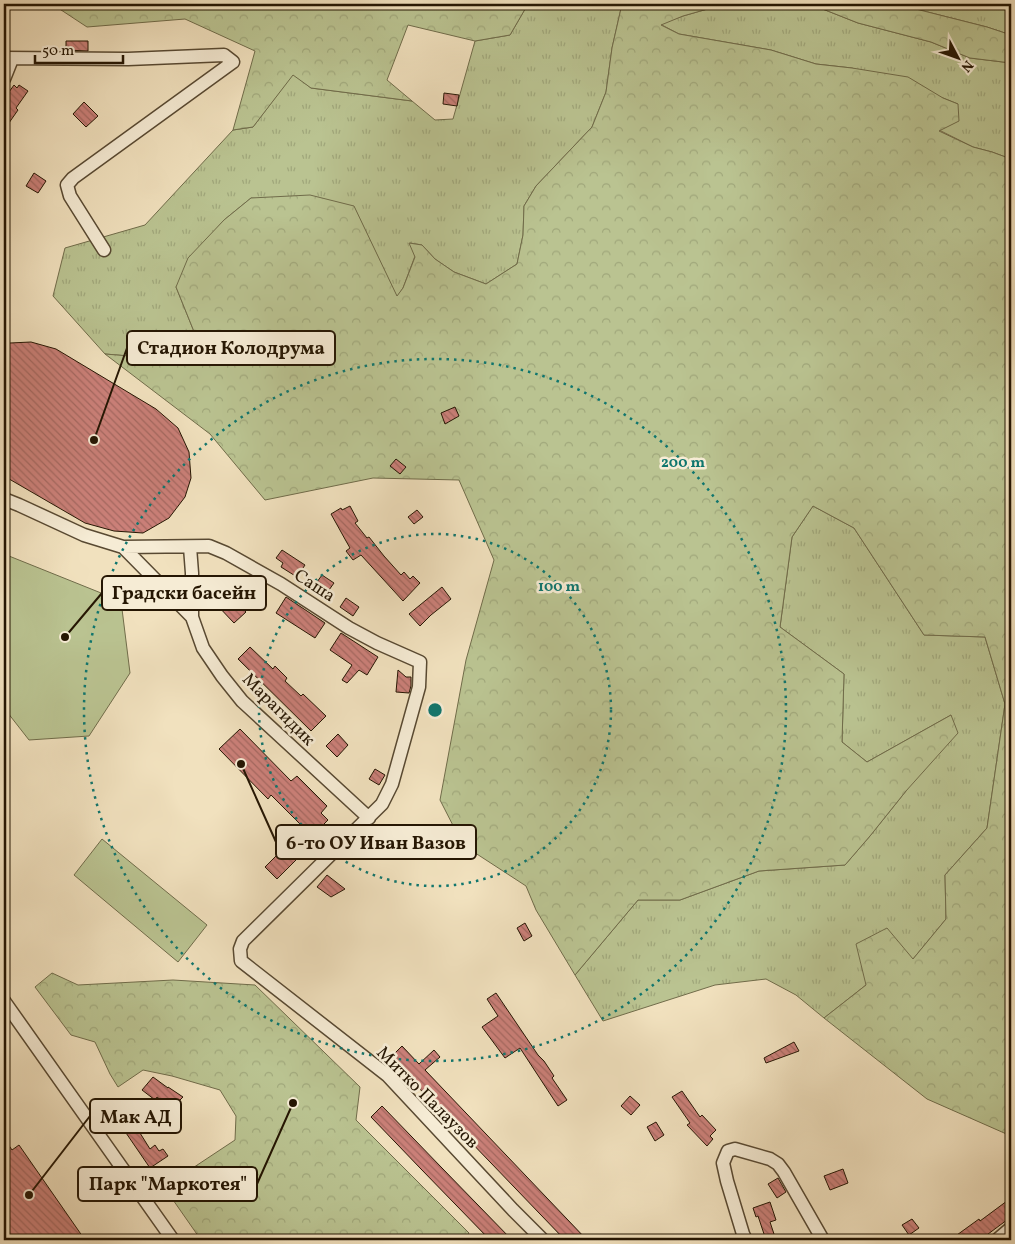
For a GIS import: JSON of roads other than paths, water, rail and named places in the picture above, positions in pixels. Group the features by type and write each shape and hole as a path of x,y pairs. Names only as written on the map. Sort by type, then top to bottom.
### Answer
{"street":[{"path":"4,79 8,59 128,59 224,55 233,62 73,178 67,185 70,196 104,250"},
{"path":"4,499 84,535 123,547 192,617"},
{"name":"Саша","path":"123,547 209,546 226,553 281,584 349,628 420,662 419,687 392,784 382,804 368,818"},
{"name":"Марагидик","path":"190,547 192,617 204,648 222,676 242,701 368,818"},
{"name":"Митко Палаузов","path":"368,818 243,941 240,949 241,961 387,1075 543,1240"},
{"path":"4,1001 173,1240"},
{"path":"746,1240 723,1163 728,1151 735,1148 770,1159 778,1164 824,1240"},
{"path":"997,1240 1011,1228"}],"place":[{"name":"Стадион Колодрума","path":"94,440"},
{"name":"Градски басейн","path":"65,637"},
{"name":"6-то ОУ Иван Вазов","path":"241,764"},
{"name":"Парк \"Маркотея\"","path":"293,1103"},
{"name":"Мак АД","path":"29,1195"}]}
